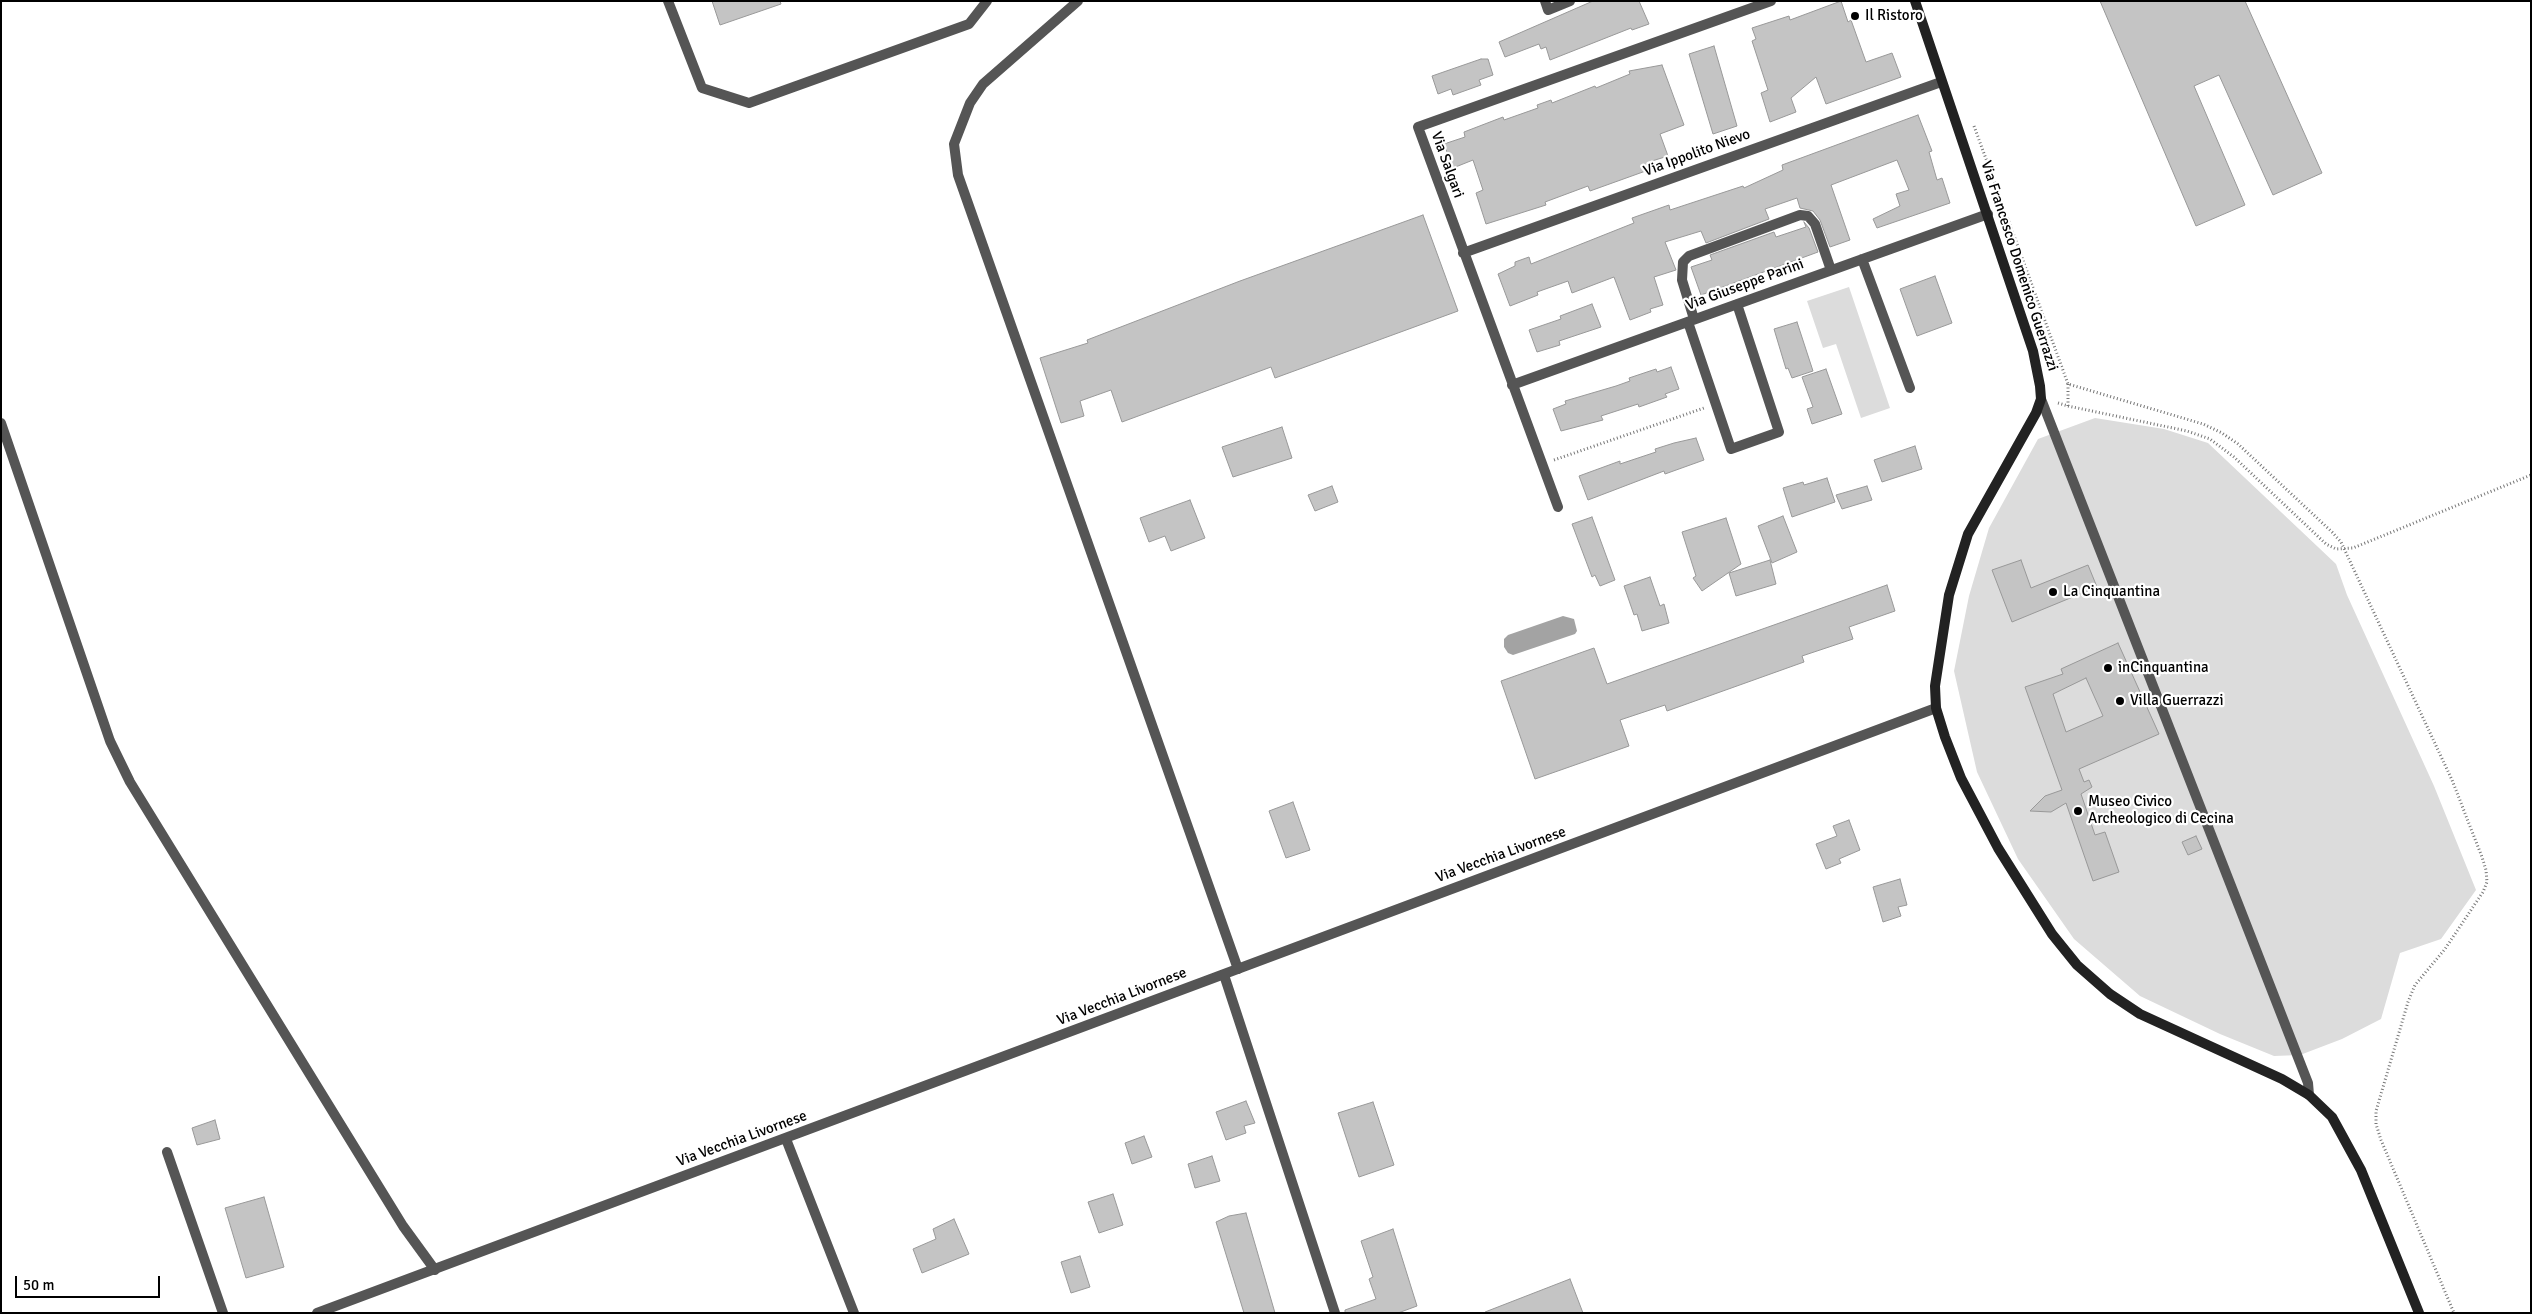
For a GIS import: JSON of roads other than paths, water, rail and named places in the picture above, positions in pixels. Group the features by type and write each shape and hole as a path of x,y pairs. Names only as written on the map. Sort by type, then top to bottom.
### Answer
{"street":[{"path":"668,1 702,88 749,104 968,24 987,1"},
{"path":"1078,1 983,84 970,103 954,144 958,175 1238,969"},
{"path":"1544,1 1548,10 1570,1"},
{"name":"Via Salgari","path":"1558,507 1463,253 1418,126 1771,1"},
{"name":"Via Francesco Domenico Guerrazzi","path":"1915,1 2033,351 2039,372 2041,399 2026,433 1980,511 1962,553 1949,595 1938,660 1936,708 1962,778 1998,848 2052,934 2077,965 2110,994 2140,1014 2255,1064 2309,1095 2332,1117 2361,1170 2420,1313"},
{"name":"Via Ippolito Nievo","path":"1463,253 1941,82"},
{"name":"Via Giuseppe Parini","path":"1512,385 1988,214"},
{"path":"1738,304 1779,432 1730,449 1691,321 1682,280 1684,262 1689,256 1800,215 1808,216 1815,224 1831,270"},
{"path":"1862,259 1910,388"},
{"path":"2041,399 2308,1083 2309,1095"},
{"path":"1,423 110,741 130,782 403,1226 435,1270"},
{"name":"Via Vecchia Livornese","path":"317,1313 1936,708"},
{"path":"1224,975 1335,1313"},
{"path":"786,1139 854,1313"},
{"path":"167,1152 223,1313"}],"place":[{"name":"Il Ristoro","path":"1855,16"},
{"name":"La Cinquantina","path":"2053,592"},
{"name":"inCinquantina","path":"2108,668"},
{"name":"Villa Guerrazzi","path":"2120,701"},
{"name":"Museo Civico Archeologico di Cecina","path":"2078,811"}]}
